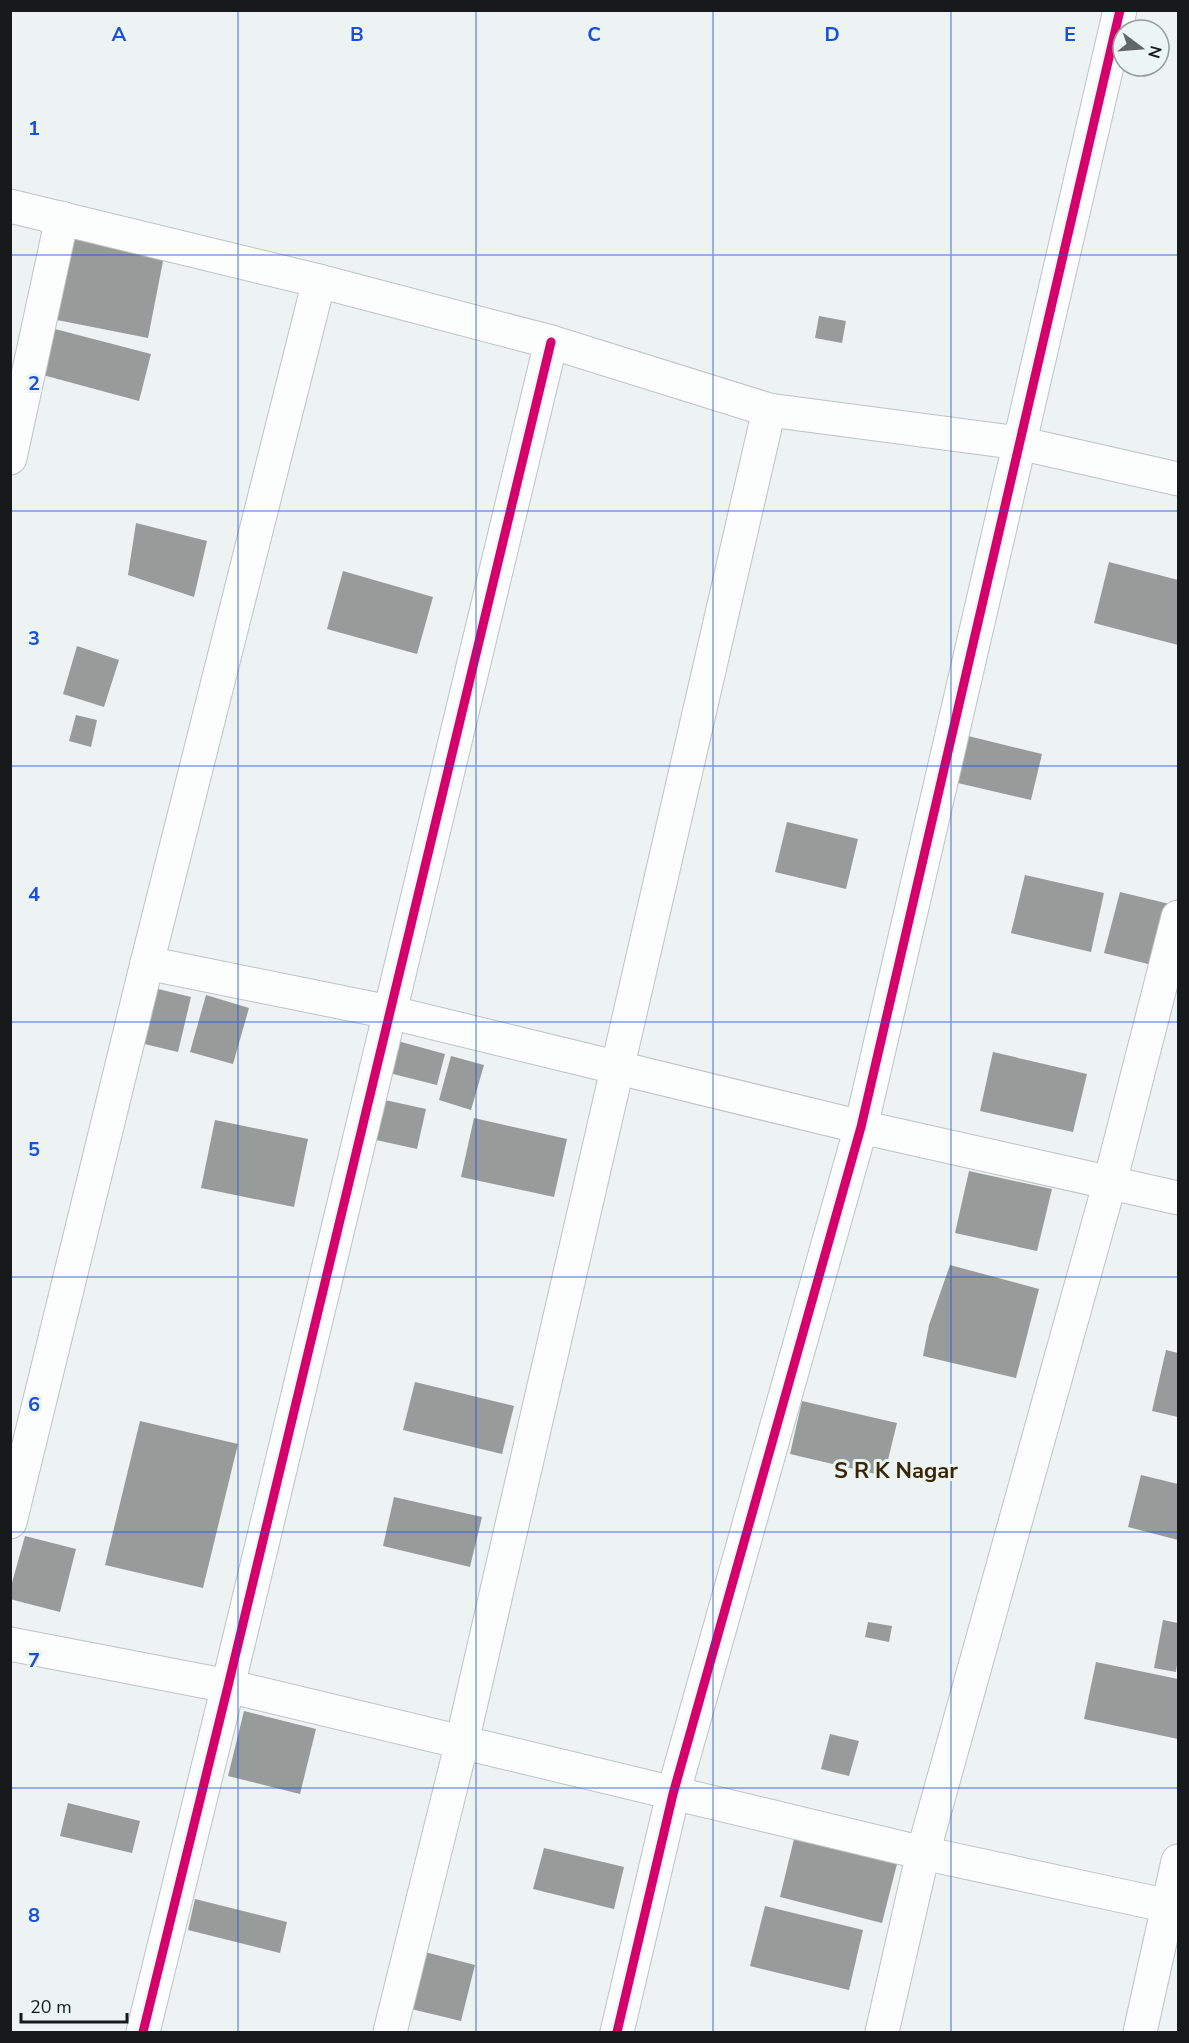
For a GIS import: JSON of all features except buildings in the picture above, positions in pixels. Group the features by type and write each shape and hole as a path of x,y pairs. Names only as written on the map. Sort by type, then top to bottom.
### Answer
{"street":[{"path":"617,2032 673,1794 861,1127 1120,10"},
{"path":"10,206 320,281 551,342 769,410 1019,443 1179,479"},
{"path":"10,458 62,218"},
{"path":"10,1522 147,963 320,281"},
{"path":"143,2032 551,342"},
{"path":"390,2032 462,1742 769,410"},
{"path":"882,2032 923,1853 1110,1182 1179,917"},
{"path":"147,963 389,1012 861,1127 1179,1198"},
{"path":"10,1644 228,1686 923,1853 1174,1907"},
{"path":"1140,2032 1174,1907 1179,1861"}],"cycle path":[{"path":"617,2032 673,1794 861,1127 1120,10"},
{"path":"143,2032 551,342"}],"district":[{"name":"S R K Nagar","path":"896,1471"}]}
